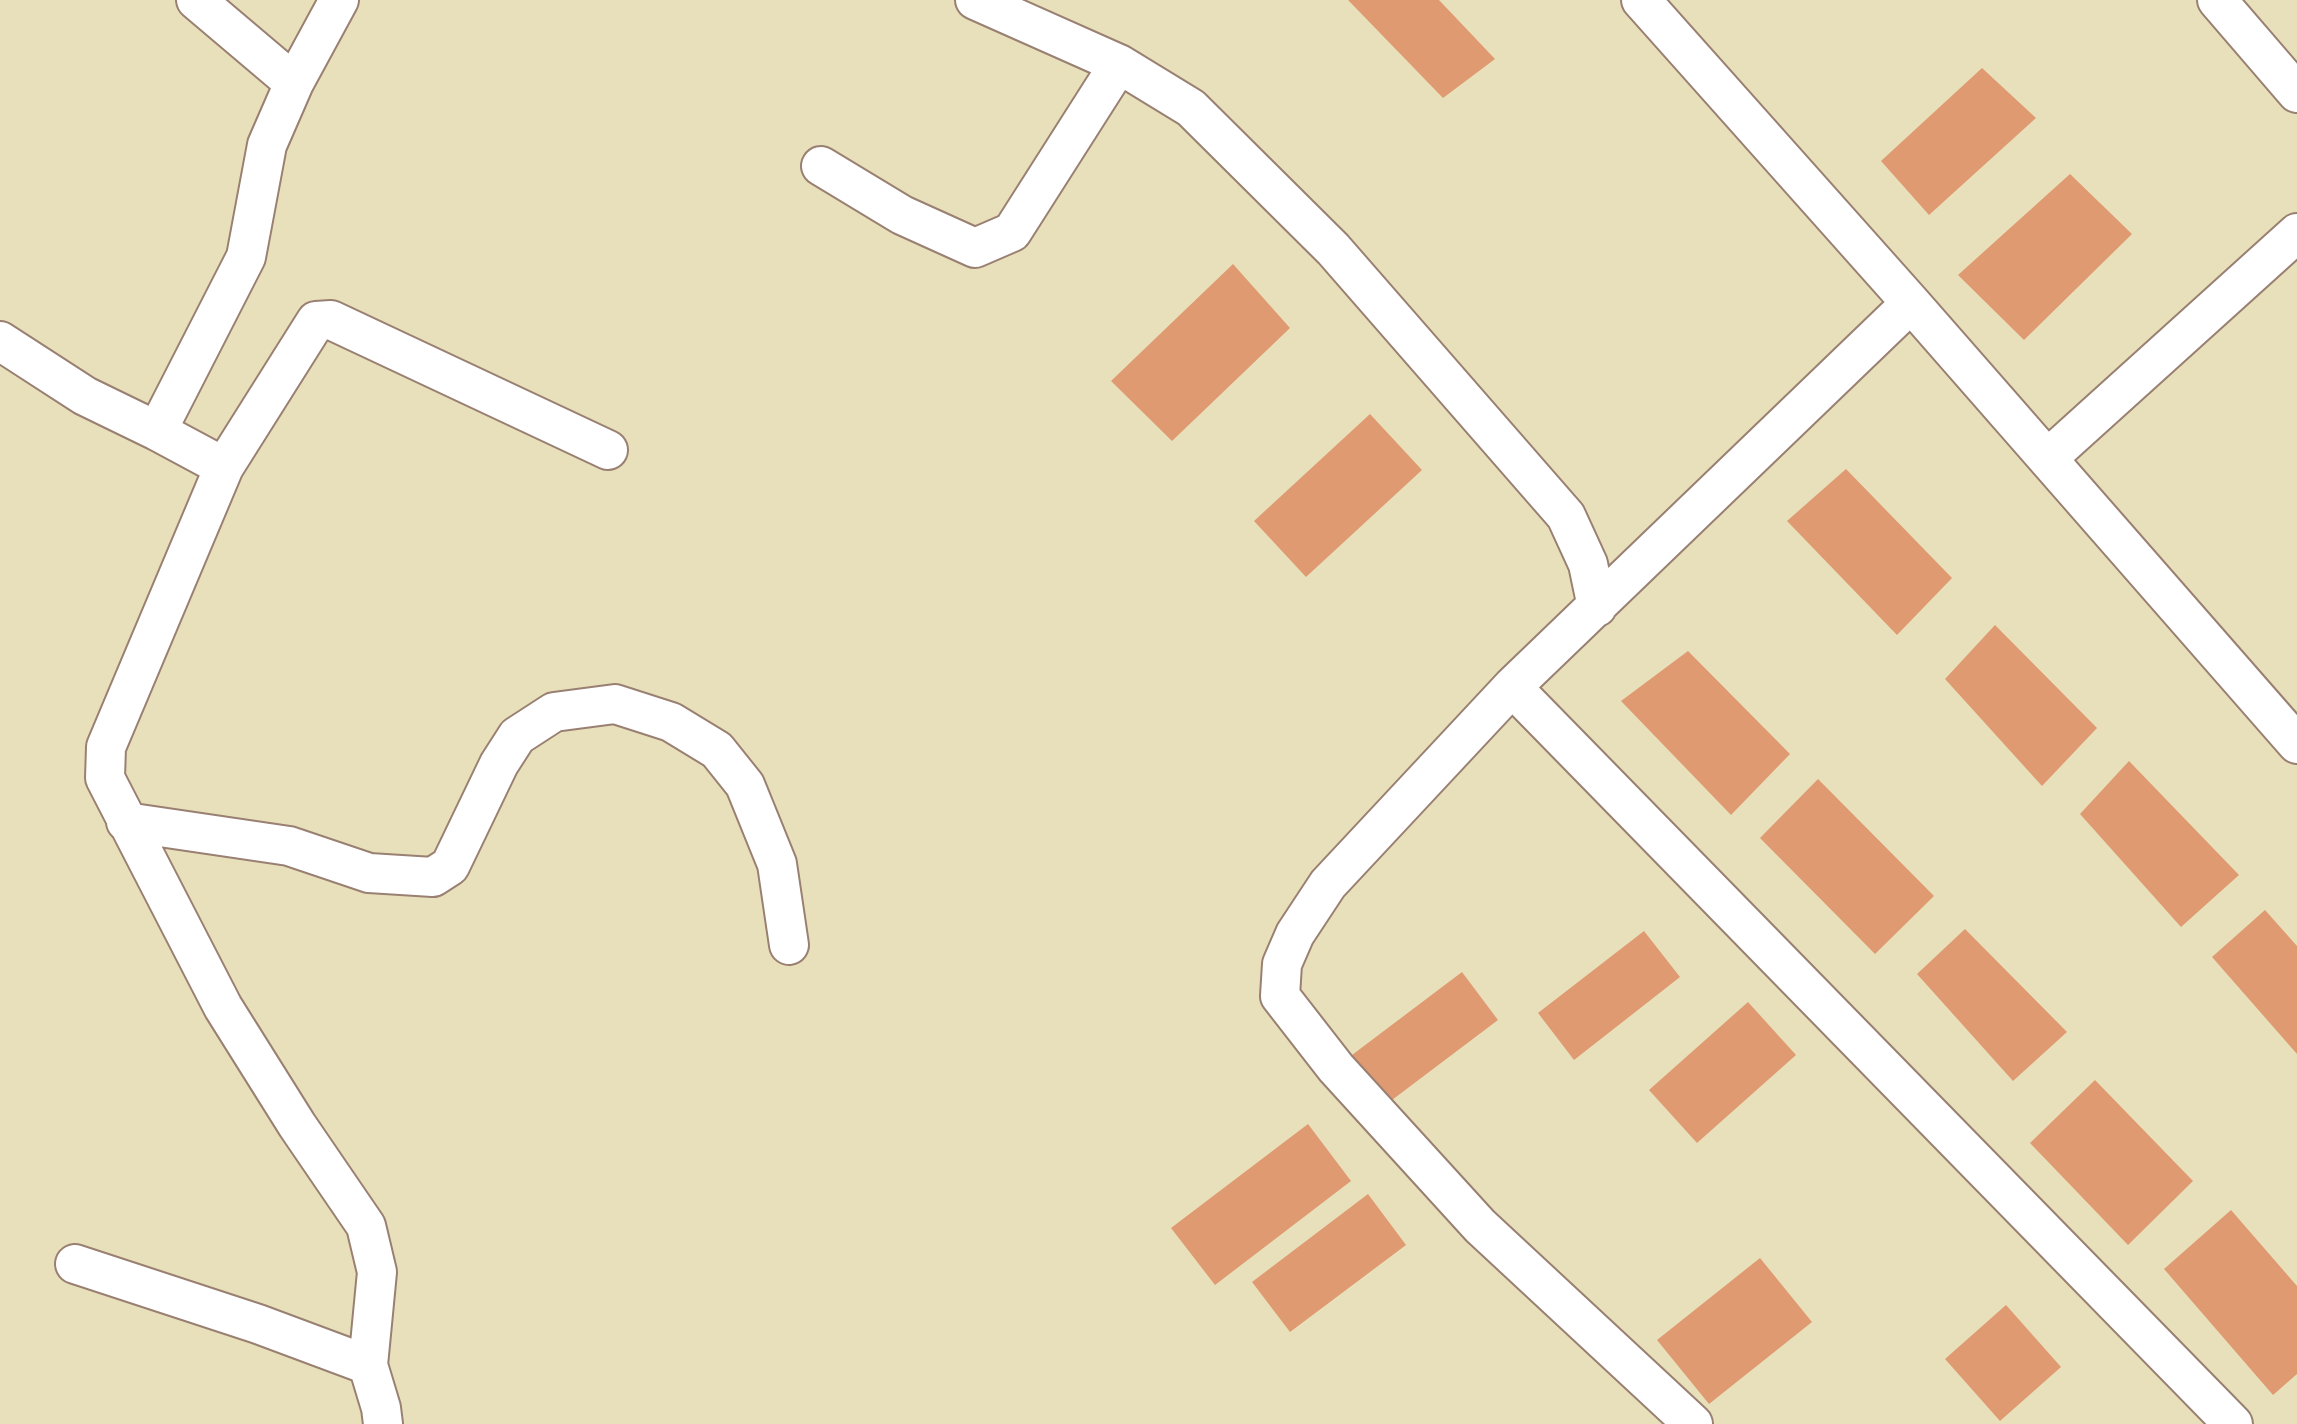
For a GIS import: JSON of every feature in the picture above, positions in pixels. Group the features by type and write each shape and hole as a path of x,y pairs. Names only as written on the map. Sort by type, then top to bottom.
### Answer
{"street":[{"path":"196,0 294,83"},
{"path":"158,431 246,257 267,145 294,83 339,0"},
{"path":"975,0 1119,64 1191,108 1342,260 1566,516 1588,564 1597,607"},
{"path":"1641,0 2048,458 2297,744"},
{"path":"2217,0 2297,93"},
{"path":"821,166 902,215 975,248 1012,232 1119,64"},
{"path":"2048,458 2297,233"},
{"path":"1693,1424 1480,1226 1336,1068 1280,996 1282,964 1290,944 1328,884 1512,687 1911,303"},
{"path":"383,1424 382,1408 368,1365 377,1272 366,1226 297,1125 223,1007 105,778 106,747 224,467 316,321 331,320 608,450"},
{"path":"0,341 85,396 224,467"},
{"path":"1512,687 2233,1424"},
{"path":"126,822 289,846 369,873 433,877 450,866 499,764 517,736 554,712 615,704 671,722 717,750 745,785 777,864 789,946"},
{"path":"75,1264 258,1324 368,1365"}],"building":[{"path":"1348,0 1439,0 1495,59 1443,98"},
{"path":"1982,68 2036,118 1929,215 1881,161"},
{"path":"2070,174 2132,234 2024,340 1958,275"},
{"path":"1233,264 1290,328 1172,441 1111,381"},
{"path":"1370,414 1422,470 1306,577 1254,521"},
{"path":"1846,469 1952,578 1897,635 1787,521"},
{"path":"1995,625 2097,728 2042,786 1945,679"},
{"path":"1688,651 1790,754 1731,815 1621,701"},
{"path":"2129,761 2239,875 2181,927 2080,814"},
{"path":"1818,779 1934,896 1875,954 1760,838"},
{"path":"2265,910 2297,946 2297,1054 2212,957"},
{"path":"1965,929 2067,1032 2013,1081 1917,974"},
{"path":"1644,931 1680,977 1574,1060 1538,1013"},
{"path":"1462,972 1498,1020 1388,1103 1352,1055"},
{"path":"1748,1002 1796,1055 1697,1143 1649,1090"},
{"path":"2095,1080 2193,1181 2128,1245 2030,1143"},
{"path":"1308,1124 1351,1181 1215,1285 1171,1228"},
{"path":"1368,1194 1406,1245 1290,1332 1252,1282"},
{"path":"2231,1210 2297,1286 2297,1374 2273,1395 2164,1269"},
{"path":"1760,1258 1812,1322 1709,1404 1657,1340"},
{"path":"2006,1305 2061,1367 2000,1421 1945,1359"}]}
